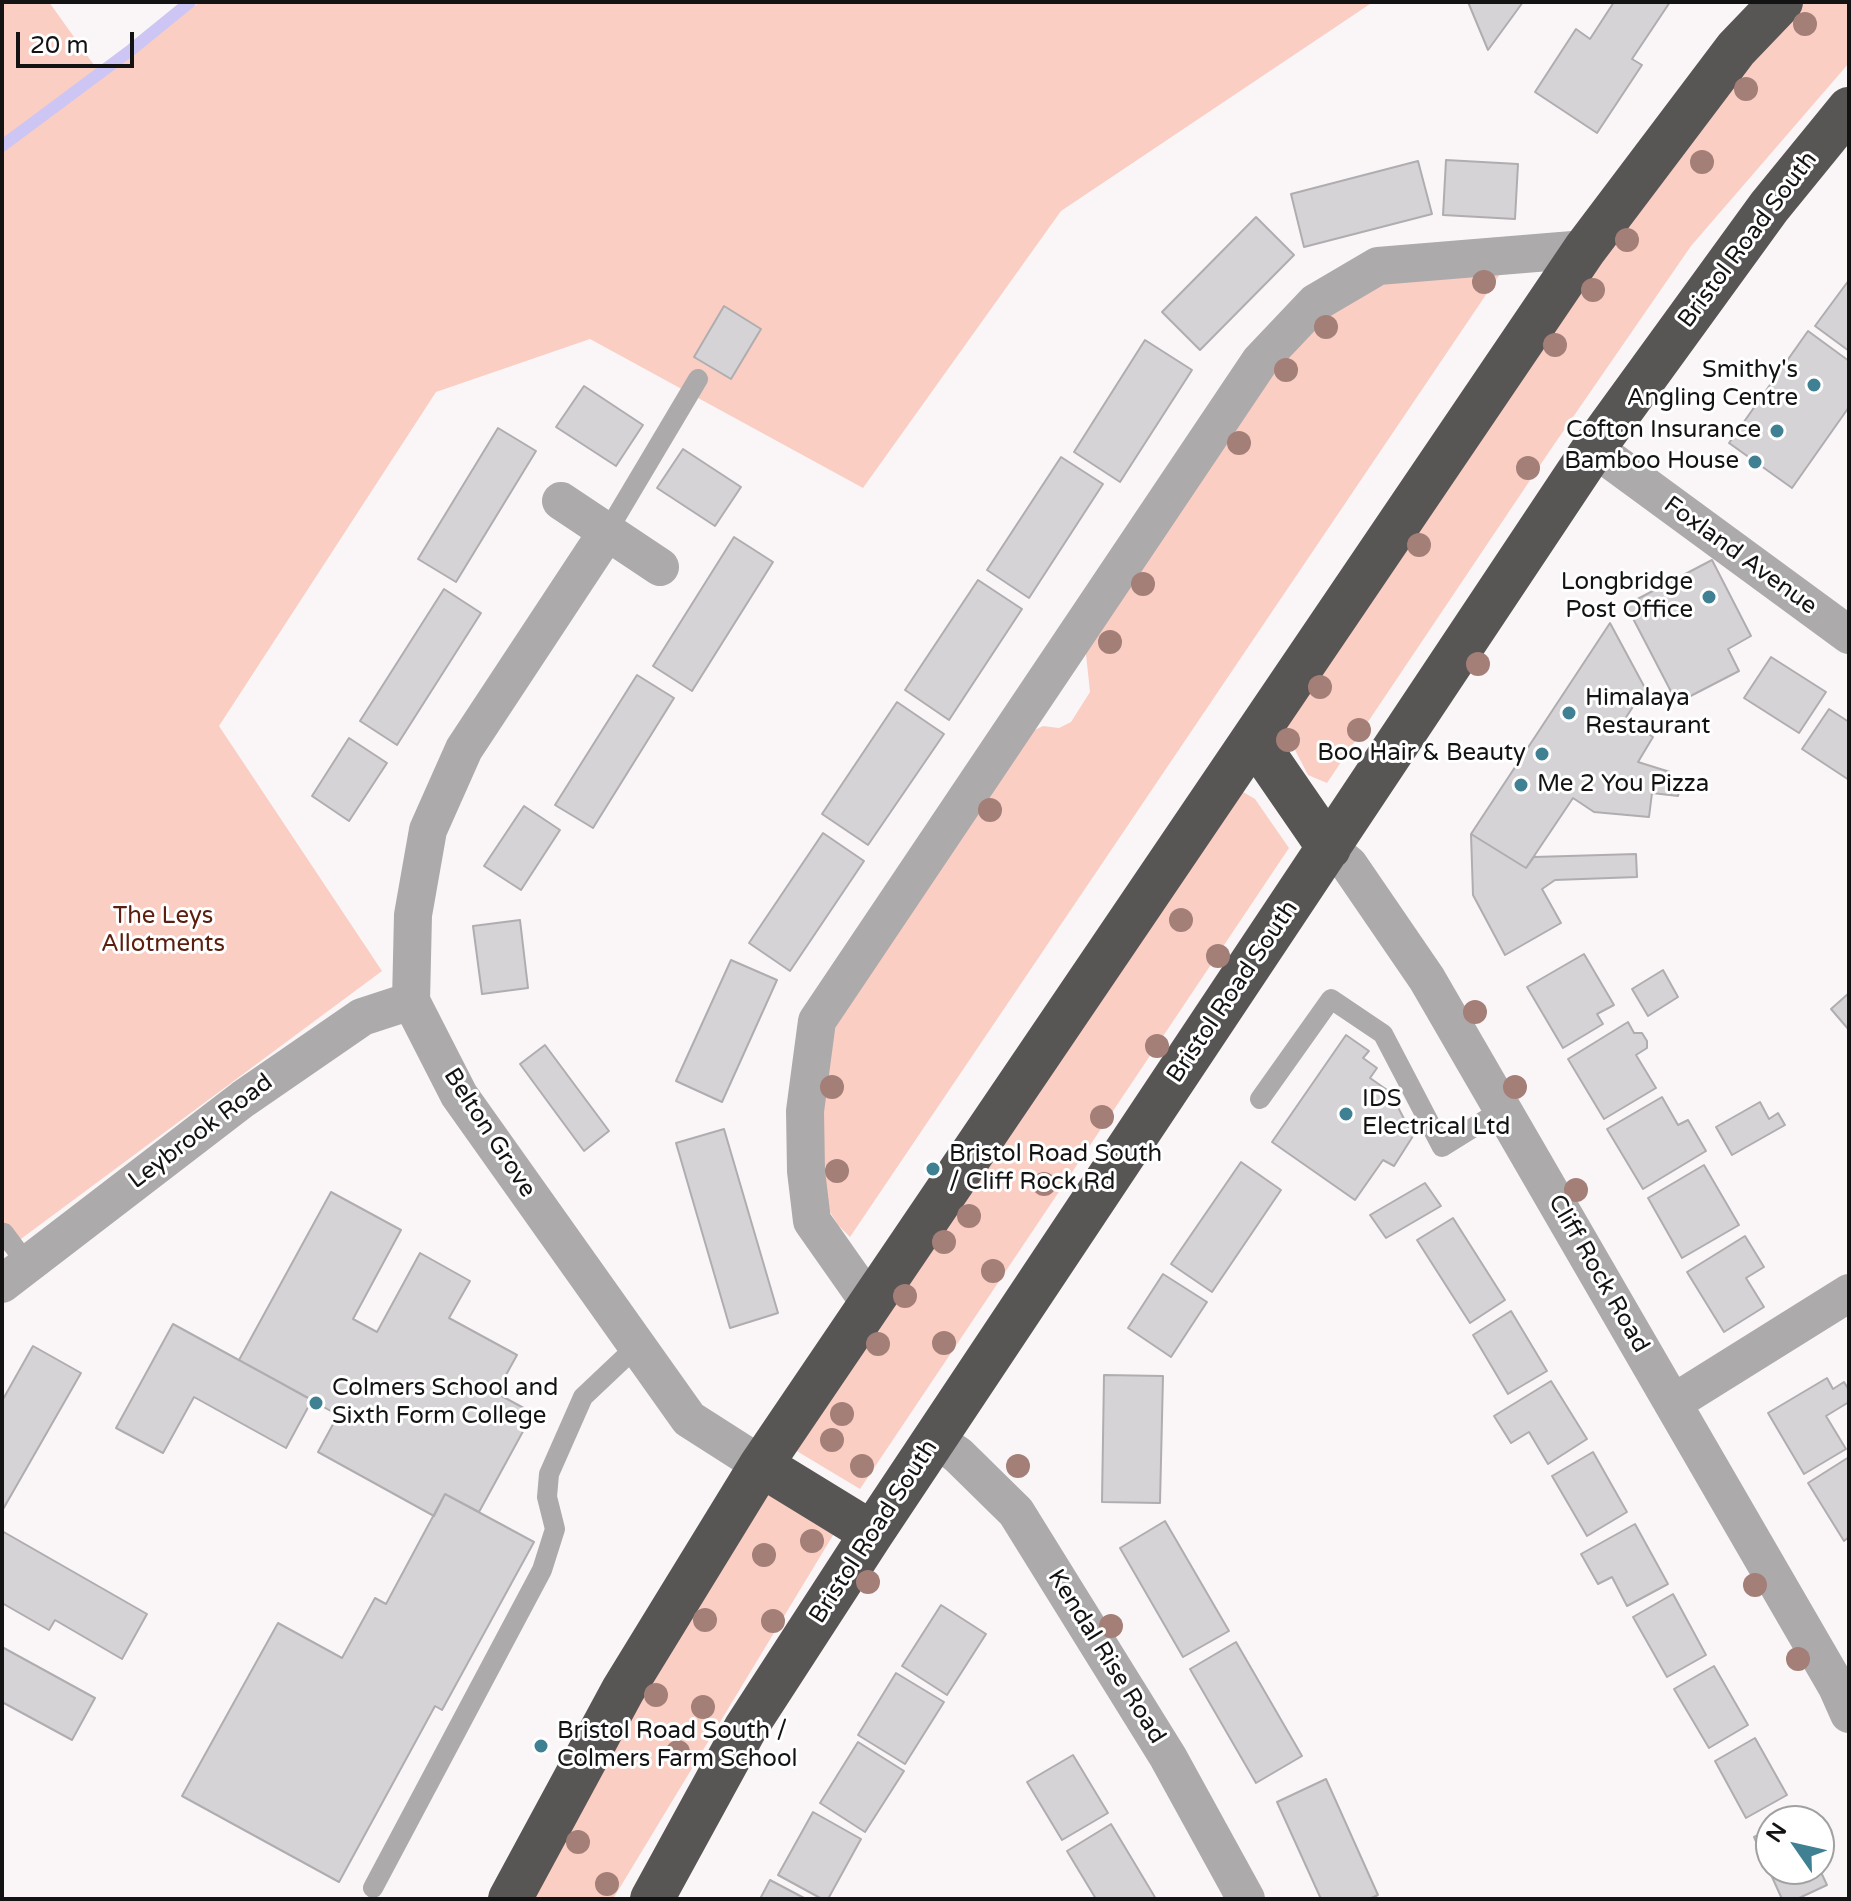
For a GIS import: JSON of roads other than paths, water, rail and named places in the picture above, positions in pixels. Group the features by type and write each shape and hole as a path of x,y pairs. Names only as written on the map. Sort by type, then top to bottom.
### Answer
{"highway":[{"path":"510,1899 623,1690 761,1465 1585,249 1736,49 1781,2"},
{"name":"Bristol Road South","path":"652,1899 745,1729 872,1533 1594,448 1769,207 1849,109"},
{"path":"1254,739 1329,848"},
{"path":"761,1465 872,1533"}],"street":[{"path":"871,1305 812,1221 806,1171 805,1111 817,1021 1260,361 1315,303 1378,266 1585,249"},
{"name":"Foxland Avenue","path":"1594,448 1849,635"},
{"path":"561,501 660,567"},
{"name":"Belton Grove","path":"607,532 464,749 428,830 413,915 411,1001 459,1095 689,1419 761,1465"},
{"name":"Cliff Rock Road","path":"1329,848 1349,865 1427,979 1837,1687 1849,1714"},
{"name":"Leybrook Road","path":"15,1274 243,1099 362,1017 411,1001"},
{"path":"1673,1403 1849,1293"},
{"name":"Kendal Rise Road","path":"935,1439 958,1455 1016,1512 1168,1757 1246,1899"}],"lane":[{"path":"607,532 698,379"},
{"path":"1260,1099 1331,999 1383,1034 1442,1147 1503,1109"},
{"path":"4,1233 15,1274"},
{"path":"373,1888 542,1570 555,1529 547,1497 549,1474 583,1397 637,1346"}],"waterway":[{"path":"2,146 190,2"}],"place":[{"name":"Smithy's Angling Centre","path":"1814,385"},
{"name":"Cofton Insurance","path":"1777,431"},
{"name":"Bamboo House","path":"1755,462"},
{"name":"Longbridge Post Office","path":"1709,597"},
{"name":"Himalaya Restaurant","path":"1569,713"},
{"name":"Boo Hair & Beauty","path":"1542,754"},
{"name":"Me 2 You Pizza","path":"1521,785"},
{"name":"IDS Electrical Ltd","path":"1346,1114"},
{"name":"Bristol Road South / Cliff Rock Rd","path":"933,1169"},
{"name":"Colmers School and Sixth Form College","path":"316,1403"},
{"name":"Bristol Road South / Colmers Farm School","path":"541,1746"}],"park label":[{"name":"The Leys Allotments","path":"163,931"}]}
